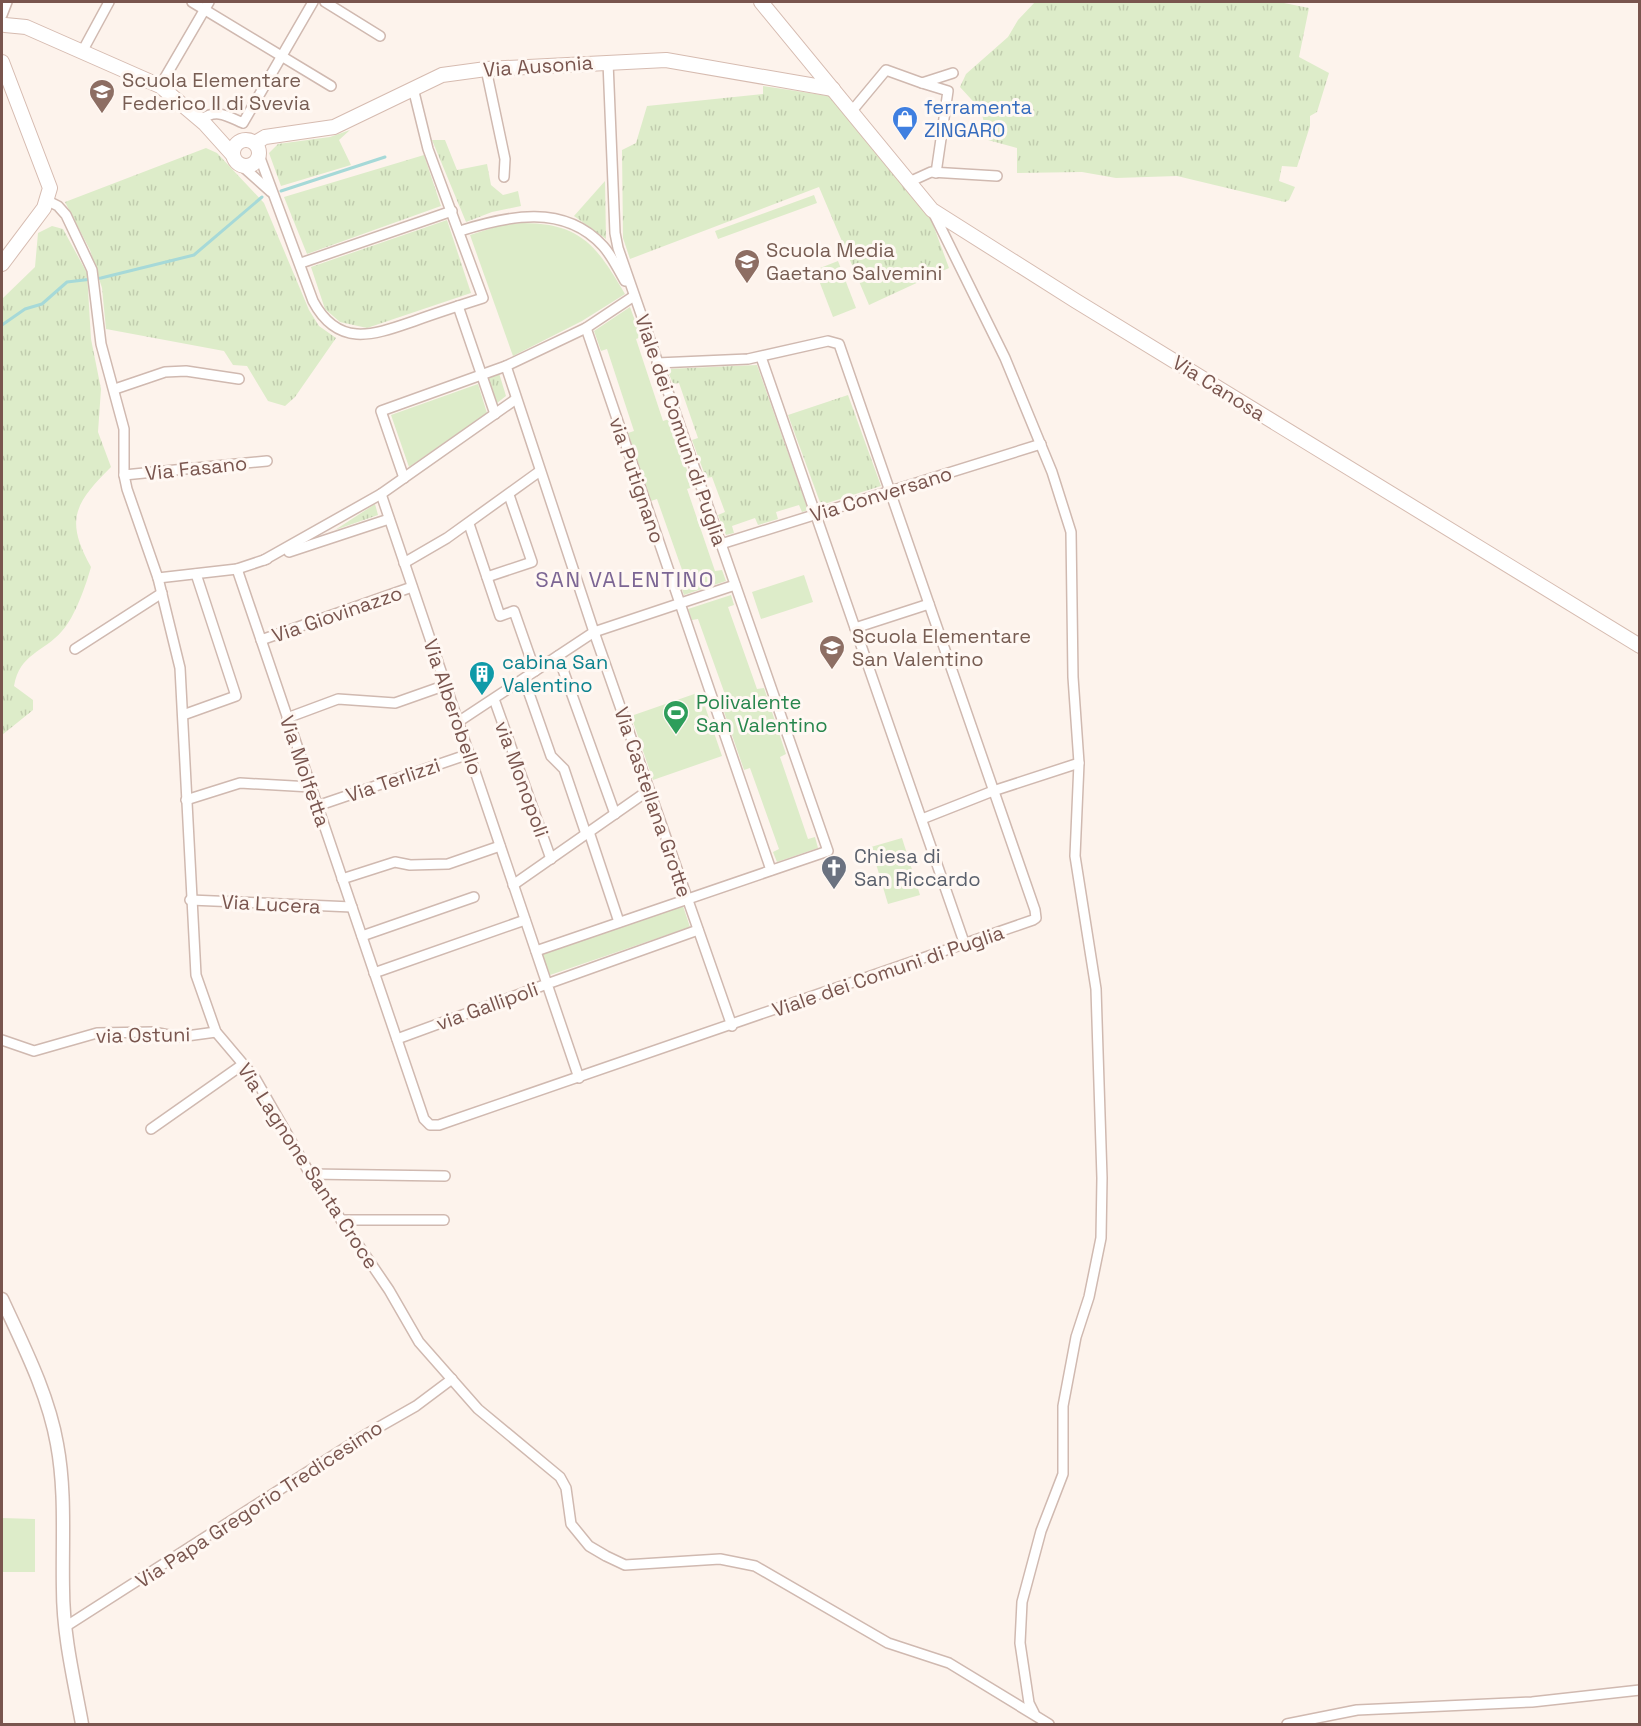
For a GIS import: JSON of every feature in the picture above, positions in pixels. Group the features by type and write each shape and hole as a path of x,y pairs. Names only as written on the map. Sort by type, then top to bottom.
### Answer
{"main road":[{"name":"Via Canosa","path":"761,2 932,210 1076,301 1640,646"},
{"path":"2,22 26,27 83,50 160,86 203,122 232,154 235,162 242,166 255,163 257,149 247,139 238,141 203,122"},
{"name":"Via Ausonia","path":"257,149 264,137 334,127 442,75 486,69 666,60 833,89"},
{"path":"2,62 50,188 48,201 4,256"},
{"path":"232,154 238,141"}],"street":[{"path":"2,22 7,2"},
{"path":"83,50 110,2"},
{"path":"192,2 207,5 331,86"},
{"path":"203,122 208,115 220,113 243,123 313,2"},
{"path":"325,2 380,36"},
{"path":"160,86 207,5"},
{"name":"Viale dei Comuni di Puglia","path":"536,951 828,851 657,363 615,233 608,62"},
{"path":"486,69 505,159 504,177"},
{"path":"851,112 886,70 948,91 936,173"},
{"path":"922,83 952,73"},
{"path":"257,149 320,314 331,324 349,333 375,334 483,298 428,149 413,88"},
{"path":"242,166 275,196"},
{"path":"909,182 936,173 997,176"},
{"name":"Via Lagnone Santa Croce","path":"48,201 58,206 66,215 92,270 96,287 101,344 124,429 124,475 139,527 158,578 180,668 190,900 196,975 216,1032 255,1078 310,1174 389,1290 418,1342 496,1426 560,1477 566,1488 571,1524 589,1546 625,1565 720,1558 755,1566 888,1643 949,1663 1049,1725"},
{"path":"932,210 1005,358 1064,503 1071,532 1073,677 1079,764 1075,856 1096,989 1102,1179 1101,1238 1089,1297 1076,1337 1064,1406 1063,1474 1041,1531 1022,1602 1020,1643 1029,1703 1035,1715"},
{"path":"301,263 452,211"},
{"path":"404,478 381,411 506,366 586,328 634,296 601,243 570,224 537,216 521,216 460,231"},
{"path":"458,306 495,414"},
{"name":"via Putignano","path":"586,328 771,870"},
{"path":"657,363 761,357 828,341 839,344 993,791"},
{"path":"761,357 965,945"},
{"name":"Via Castellana Grotte","path":"506,366 594,632 698,930"},
{"path":"115,389 165,372 186,371 239,379"},
{"path":"264,561 381,494 516,399"},
{"name":"Via Conversano","path":"721,544 1041,444"},
{"name":"Via Fasano","path":"124,475 267,461"},
{"path":"404,563 469,524 540,471"},
{"name":"Via Alberobello","path":"381,494 525,920"},
{"path":"487,577 531,562 509,495"},
{"path":"158,578 237,569 389,519"},
{"path":"469,524 500,616 514,611 535,671"},
{"name":"Via Molfetta","path":"237,569 374,973"},
{"path":"183,715 236,696 196,574"},
{"path":"458,723 594,632 735,585"},
{"name":"Via Giovinazzo","path":"261,640 412,587"},
{"path":"75,650 162,593"},
{"path":"855,628 929,604"},
{"path":"558,656 615,814"},
{"path":"524,679 551,756 564,769 619,922"},
{"path":"287,718 338,699 395,703 446,685"},
{"name":"via Monopoli","path":"494,699 551,859"},
{"name":"Via Terlizzi","path":"317,806 469,754"},
{"path":"922,819 993,791 1079,764"},
{"path":"186,800 240,783 310,787"},
{"path":"513,885 649,790"},
{"name":"Viale dei Comuni di Puglia","path":"397,1039 424,1119 434,1126 732,1026 1033,920 1036,918 1035,910 993,791"},
{"path":"342,879 395,862 410,865 448,864 500,846"},
{"path":"362,936 474,897"},
{"name":"Via Lucera","path":"190,900 352,907"},
{"path":"397,1039 374,973 525,920"},
{"name":"via Gallipoli","path":"397,1039 547,984 525,920"},
{"path":"579,1078 547,984 698,930 732,1026"},
{"name":"via Ostuni","path":"2,1040 34,1051 97,1033 153,1032 179,1036 216,1032"},
{"path":"151,1129 242,1065"},
{"path":"310,1174 446,1176"},
{"path":"342,1220 444,1220"},
{"path":"2,1299 27,1353 50,1414 57,1443 64,1512 63,1590 66,1628 82,1725"},
{"name":"Via Papa Gregorio Tredicesimo","path":"66,1628 365,1435 416,1406 452,1379"},
{"path":"1287,1725 1357,1710 1532,1702 1640,1690"}],"green space":[{"path":"1035,2 1279,2 1309,8 1299,57 1329,73 1317,112 1310,116 1310,126 1297,167 1282,166 1279,181 1295,187 1289,200 1285,202 1177,176 1116,178 1082,172 1017,173 1017,148 988,140 981,110 960,87 966,74 1008,37 1018,20"},
{"path":"763,86 829,96 931,219 949,268 869,305 819,187 630,259 623,238 622,150 636,143 647,106 763,94"},
{"path":"350,130 339,140 351,165 281,186 269,153 278,144 330,137"},
{"path":"432,140 445,140 457,170 487,164 491,185 503,195 518,191 521,206 492,212 466,222"},
{"path":"206,148 217,153 264,203 309,310 319,326 336,338 295,397 285,406 268,401 247,366 233,365 224,351 106,329 102,288 90,250 65,202"},
{"path":"424,155 441,206 307,254 284,197"},
{"path":"605,181 606,239 574,216"},
{"path":"814,195 817,203 718,239 715,231"},
{"path":"447,220 471,293 367,328 340,322 325,309 311,267"},
{"path":"522,223 559,227 586,241 606,263 625,294 582,321 513,356 470,235 502,225"},
{"path":"52,226 63,229 87,273 91,339 101,389 98,432 111,467 89,492 77,513 78,537 91,567 86,583 67,625 21,667 14,686 33,700 33,710 2,735 2,299 35,267 38,233"},
{"path":"838,261 856,308 833,317 815,270"},
{"path":"630,307 641,337 636,339 663,421 669,419 693,487 687,489 715,571 722,570 726,581 684,595 680,584 686,581 657,499 651,501 628,433 634,431 607,349 601,351 594,331"},
{"path":"757,365 808,510 802,512 799,505 776,512 778,519 758,525 755,518 732,526 734,533 726,535 718,515 725,512 712,477 706,478 692,440 698,438 679,383 673,384 667,369"},
{"path":"499,373 506,396 497,403 488,377"},
{"path":"478,384 487,413 409,467 391,415"},
{"path":"848,395 881,486 821,505 788,415"},
{"path":"375,504 378,515 335,530"},
{"path":"804,575 813,602 761,619 752,592"},
{"path":"731,595 734,605 728,607 757,689 764,688 786,754 780,757 808,839 815,837 818,848 777,862 773,852 779,849 750,768 744,770 721,703 727,700 698,619 692,620 688,609"},
{"name":"Polivalente San Valentino","path":"700,692 722,756 653,780 631,716"},
{"path":"902,838 920,895 888,904 871,847"},
{"path":"683,906 690,927 550,975 542,954"},
{"path":"2,1518 35,1519 35,1572 2,1572"}],"waterway":[{"path":"281,191 385,157"},
{"path":"2,325 25,309 42,304 67,282 101,278 194,255 262,197"}],"place":[{"name":"Scuola Elementare Federico II di Svevia","path":"102,115"},
{"name":"ferramenta ZINGARO","path":"905,142"},
{"name":"Scuola Media Gaetano Salvemini","path":"747,285"},
{"name":"Scuola Elementare San Valentino","path":"832,671"},
{"name":"cabina San Valentino","path":"482,697"},
{"name":"Polivalente San Valentino","path":"676,736"},
{"name":"Chiesa di San Riccardo","path":"834,891"}],"district":[{"name":"SAN VALENTINO","path":"625,579"}]}
